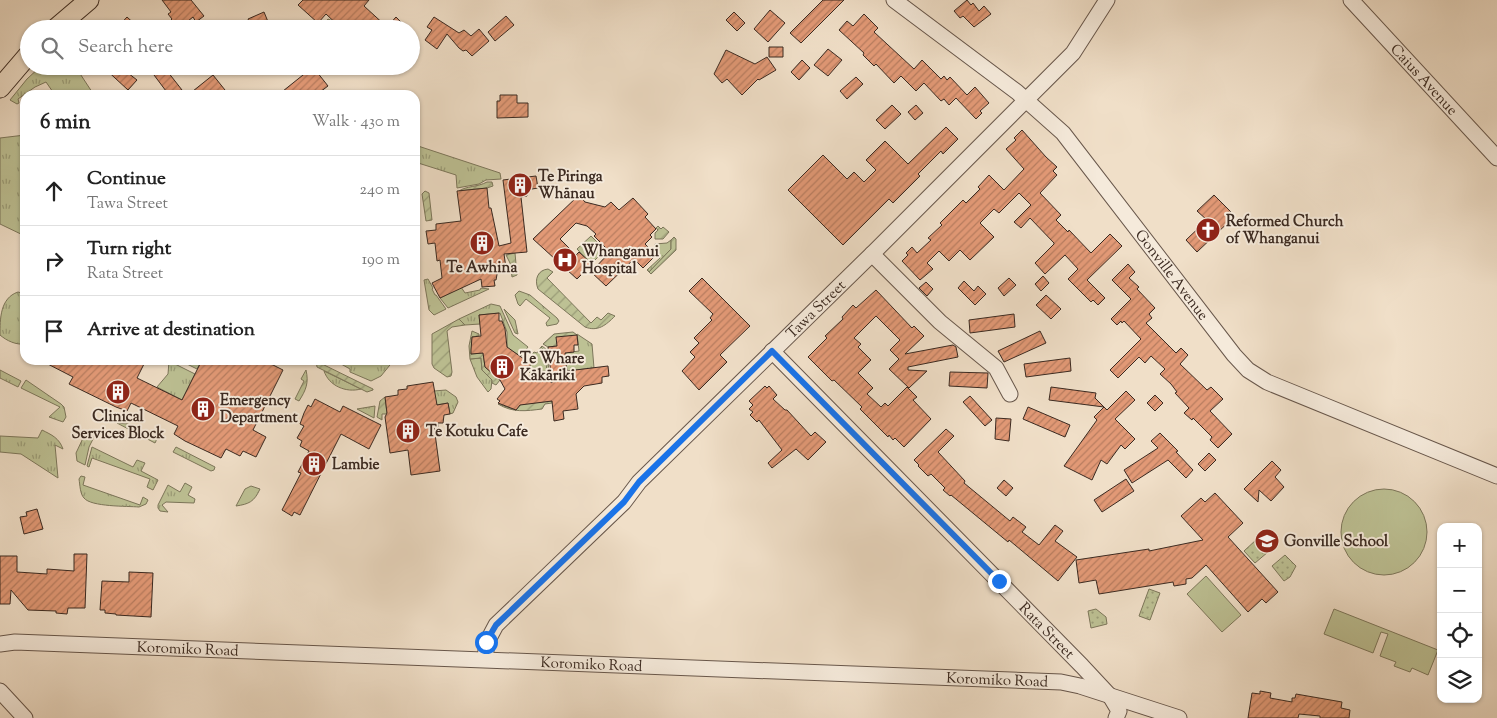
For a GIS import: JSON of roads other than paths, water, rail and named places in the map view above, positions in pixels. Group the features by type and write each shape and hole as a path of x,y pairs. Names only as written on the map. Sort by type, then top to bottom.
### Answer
{"main road":[{"path":"66,20 89,0"},
{"path":"0,88 20,65"}],"street":[{"name":"Gonville Avenue","path":"894,0 1027,100 1055,124 1071,142 1234,355 1248,370 1267,382 1497,476"},
{"name":"Tawa Street","path":"485,659 486,642 496,625 624,502 639,482 872,254 1073,53 1107,0"},
{"name":"Caius Avenue","path":"1351,0 1497,158"},
{"path":"872,254 940,322 996,368 1010,394"},
{"name":"Rata Street","path":"772,351 1110,696"},
{"name":"Koromiko Road","path":"0,644 15,642 1061,682 1080,686 1179,718"},
{"path":"0,691 25,718"},
{"path":"1110,696 1119,711 1116,718"}],"place":[{"name":"Te Piringa Whānau","path":"520,185"},
{"name":"Reformed Church of Whanganui","path":"1208,230"},
{"name":"Te Awhina","path":"482,243"},
{"name":"Whanganui Hospital","path":"565,260"},
{"name":"Te Whare Kākāriki","path":"502,367"},
{"name":"Clinical Services Block","path":"118,392"},
{"name":"Emergency Department","path":"203,409"},
{"name":"Te Kotuku Cafe","path":"408,431"},
{"name":"Lambie","path":"314,464"},
{"name":"Gonville School","path":"1267,541"}]}
